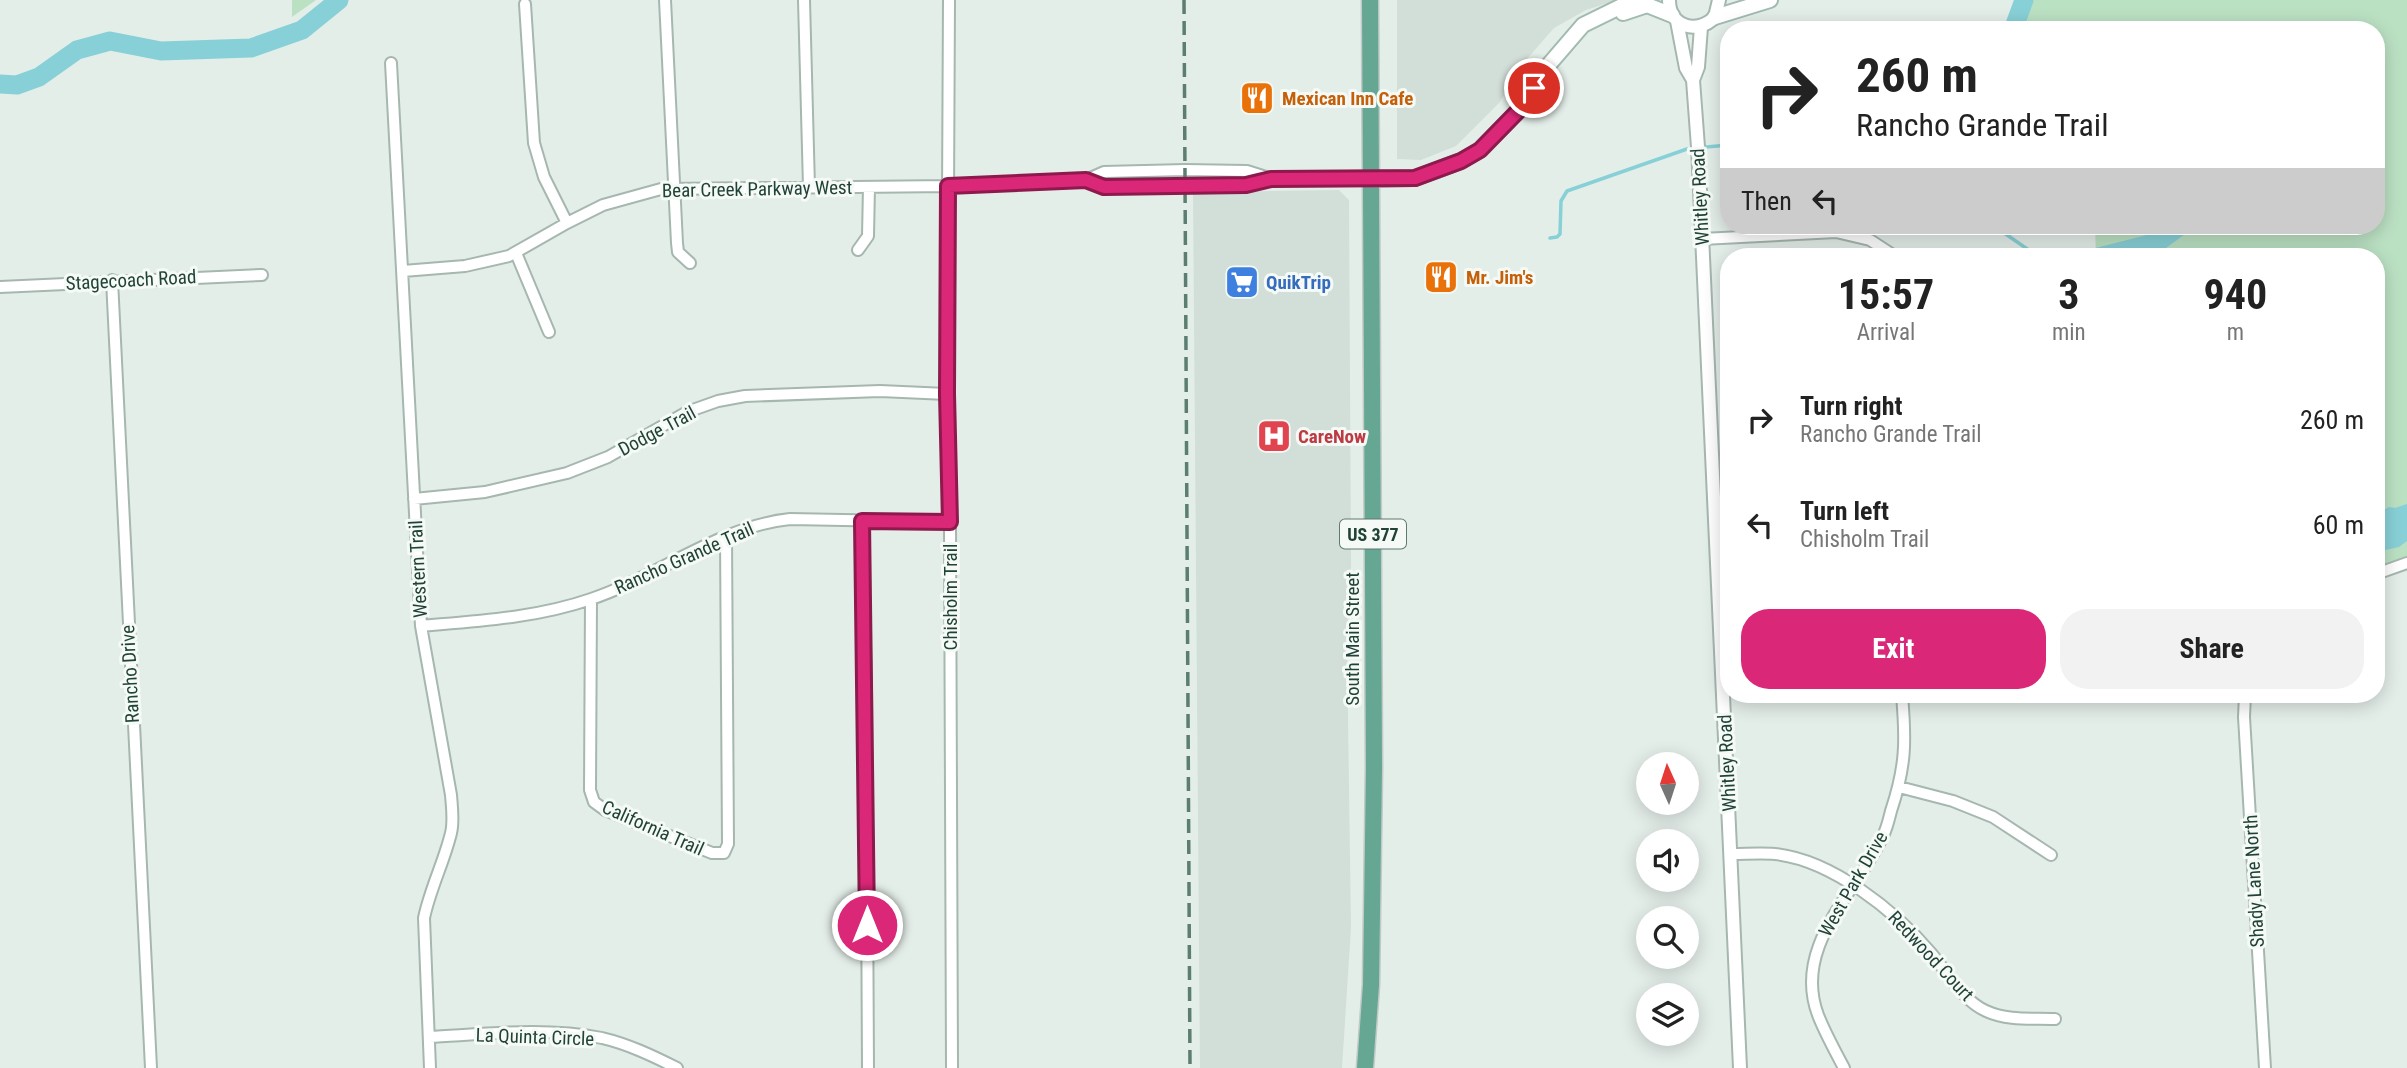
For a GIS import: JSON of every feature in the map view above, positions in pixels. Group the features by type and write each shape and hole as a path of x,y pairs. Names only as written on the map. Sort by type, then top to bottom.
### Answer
{"main road":[{"name":"South Main Street","path":"1365,1068 1371,985 1374,767 1370,0"},
{"path":"1371,179 1415,178 1461,161 1480,150 1521,108 1546,68 1583,25 1634,0"},
{"path":"1715,17 1770,0"},
{"path":"1575,36 1588,32 1622,13 1647,5 1673,12"}],"street":[{"path":"665,0 678,252 690,263"},
{"path":"804,0 809,187"},
{"name":"Chisholm Trail","path":"949,0 947,394 952,1068"},
{"path":"1673,12 1684,26 1701,27 1715,17 1719,0"},
{"path":"525,4 534,143 544,177 567,223"},
{"name":"Whitley Road","path":"1673,12 1686,68 1693,80"},
{"name":"Whitley Road","path":"1701,27 1698,67 1693,80 1720,622"},
{"name":"Western Trail","path":"391,63 421,626 452,795 453,815 451,832 424,918 430,1068"},
{"name":"Bear Creek Parkway West","path":"403,271 465,266 516,253 603,205 643,193 674,188 948,186 1086,180 1104,187 1246,185 1271,179 1371,179"},
{"path":"858,250 869,236 869,187"},
{"path":"1702,239 1779,235"},
{"path":"1849,235 1870,240 1882,248"},
{"path":"516,253 549,332"},
{"name":"Stagecoach Road","path":"0,286 262,275"},
{"name":"Rancho Drive","path":"112,280 151,1068"},
{"name":"Dodge Trail","path":"414,499 485,492 567,473 608,457 687,412 718,401 745,396 880,391 947,394"},
{"name":"Rancho Grande Trail","path":"421,626 503,620 591,599 632,583 726,537 769,521 790,519 950,522"},
{"path":"862,521 868,1068"},
{"path":"1715,526 1720,526"},
{"name":"California Trail","path":"591,599 590,790 594,802 605,810 712,853 724,853 728,844 729,762 726,537"},
{"path":"2385,571 2407,563"},
{"name":"Whitley Road","path":"1724,703 1740,1068"},
{"name":"West Park Drive","path":"1844,1068 1818,1015 1813,973 1819,943 1829,923 1884,835 1899,787 1905,756 1902,703"},
{"name":"Shady Lane North","path":"2245,703 2265,1068"},
{"path":"1899,787 1953,801 1993,817 2051,855"},
{"name":"Redwood Court","path":"1732,854 1777,854 1806,862 1853,886 1878,901 1910,929 1969,998 1983,1010 1997,1016 2016,1019 2055,1019"},
{"name":"La Quinta Circle","path":"429,1037 514,1033 567,1034 613,1042 644,1052 677,1068"}],"shaded area":[{"path":"1397,0 1617,0 1586,10 1554,28 1526,60 1499,103 1456,146 1421,160 1397,159"},
{"path":"1339,190 1349,200 1351,564 1347,647 1351,928 1342,1068 1200,1068 1193,192"}],"green space":[{"path":"292,0 316,0 292,17"},
{"path":"2025,0 2407,0 2407,563 2385,571 2385,248 2096,248 2095,235 2385,235 2385,21 2017,21"}],"water":[{"path":"2407,504 2407,541 2399,547 2385,550 2385,509"}],"waterway":[{"path":"0,84 17,85 39,77 77,50 110,41 161,51 251,48 302,30 339,0"},
{"path":"2016,21 2024,0"},
{"path":"1706,147 1720,146"},
{"path":"1550,238 1560,234 1561,201 1567,191 1687,149"},
{"path":"2007,235 2026,248"},
{"path":"2134,248 2158,242 2168,235"}],"railway":[{"path":"1184,0 1190,1068"}],"place":[{"name":"Mexican Inn Cafe","path":"1257,98"},
{"name":"Mr. Jim's","path":"1441,277"},
{"name":"QuikTrip","path":"1242,282"},
{"name":"CareNow","path":"1274,436"}],"route":[{"path":"867,925 862,521 950,522 947,394 948,186 1086,180 1104,187 1246,185 1271,179 1415,178 1441,170 1480,150 1521,108 1534,88"}]}
